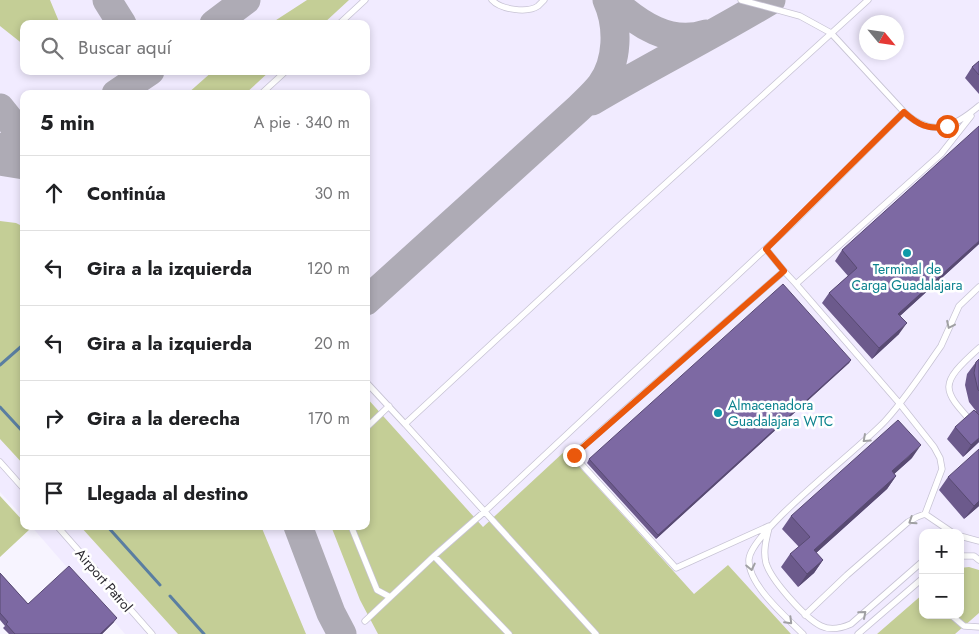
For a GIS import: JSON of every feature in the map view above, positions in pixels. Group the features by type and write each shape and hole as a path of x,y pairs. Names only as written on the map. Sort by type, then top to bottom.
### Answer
{"lane":[{"path":"343,20 365,0"},
{"path":"492,0 496,4 518,10 537,7 544,0"},
{"path":"741,0 800,16 831,33 904,112 920,124 937,129 966,117 979,106"},
{"path":"405,424 868,0"},
{"path":"265,90 282,75"},
{"path":"796,284 941,154 979,106"},
{"path":"366,621 766,249 904,112"},
{"path":"766,249 900,404 934,447 940,458 942,469 925,514"},
{"path":"769,526 676,568 574,455 784,271"},
{"path":"803,634 754,581 749,559 752,548 769,526 886,421 941,346 959,306 979,287"},
{"path":"979,348 955,371 950,379 948,389 952,400 979,430"},
{"path":"370,386 596,634"},
{"path":"370,424 389,406"},
{"path":"0,462 20,484"},
{"path":"805,615 847,575 917,516 925,514 947,529"},
{"path":"769,526 765,547 766,562 770,572 805,615 822,627 838,629 851,624 919,564"},
{"name":"Airport Patrol","path":"61,530 152,634"},
{"path":"354,530 377,590 390,597"},
{"path":"964,537 979,541"},
{"path":"434,556 509,634"},
{"path":"964,556 977,556"},
{"path":"858,634 919,581"},
{"path":"956,619 964,626 979,627"}],"shaded area":[{"path":"0,0 979,0 979,634 125,634 34,530 370,530 370,90 20,90 20,514 0,492"}],"green space":[{"path":"0,0 50,0 58,20 20,20 20,42 0,26"},
{"path":"307,0 349,0 327,20 276,20"},
{"path":"208,75 266,75 249,90 192,90"},
{"path":"0,221 20,225 20,461 0,439"},
{"path":"370,401 483,527 565,451 694,594 728,565 791,634 378,634 360,600 333,530 370,530"},
{"path":"0,496 20,518 20,530 29,530 0,557"},
{"path":"84,530 263,530 306,634 178,634"},
{"path":"964,568 979,570 979,613 955,634 877,634 919,597 919,619 964,619"}],"building":[{"path":"979,61 979,75 972,67"},
{"name":"Terminal de Carga Guadalajara","path":"979,126 979,241 898,314 907,323 879,348 829,293 857,268 842,250"},
{"name":"Almacenadora Guadalajara WTC","path":"783,284 851,360 658,535 589,459"},
{"path":"979,359 979,391 974,373 976,362"},
{"path":"974,410 979,415 979,438 971,445 955,427"},
{"path":"898,420 921,445 892,471 896,476 814,550 823,560 807,574 790,554 810,537 791,516"},
{"path":"979,449 979,501 974,506 948,477"},
{"path":"69,566 117,618 100,634 15,634 6,624 8,622 0,613 0,573 28,604"}],"waterway":[{"path":"0,365 20,348"},
{"path":"0,407 20,429"},
{"path":"111,530 160,585"},
{"path":"170,596 204,634"}],"taxiway":[{"path":"107,0 120,20"},
{"path":"219,20 246,0"},
{"path":"370,297 599,88 607,76 614,55 614,21 607,0"},
{"path":"612,0 633,17 667,35 693,37 706,34"},
{"path":"592,101 771,0"},
{"path":"122,90 144,75"},
{"path":"0,108 20,133"},
{"path":"0,149 20,140"},
{"path":"0,161 20,164"},
{"path":"300,530 331,613 342,634"}],"place":[{"name":"Terminal de Carga Guadalajara","path":"907,253"},
{"name":"Almacenadora Guadalajara WTC","path":"718,413"}],"route":[{"path":"574,455 784,271 766,249 904,112 911,119 928,128 937,129 947,126"}]}
